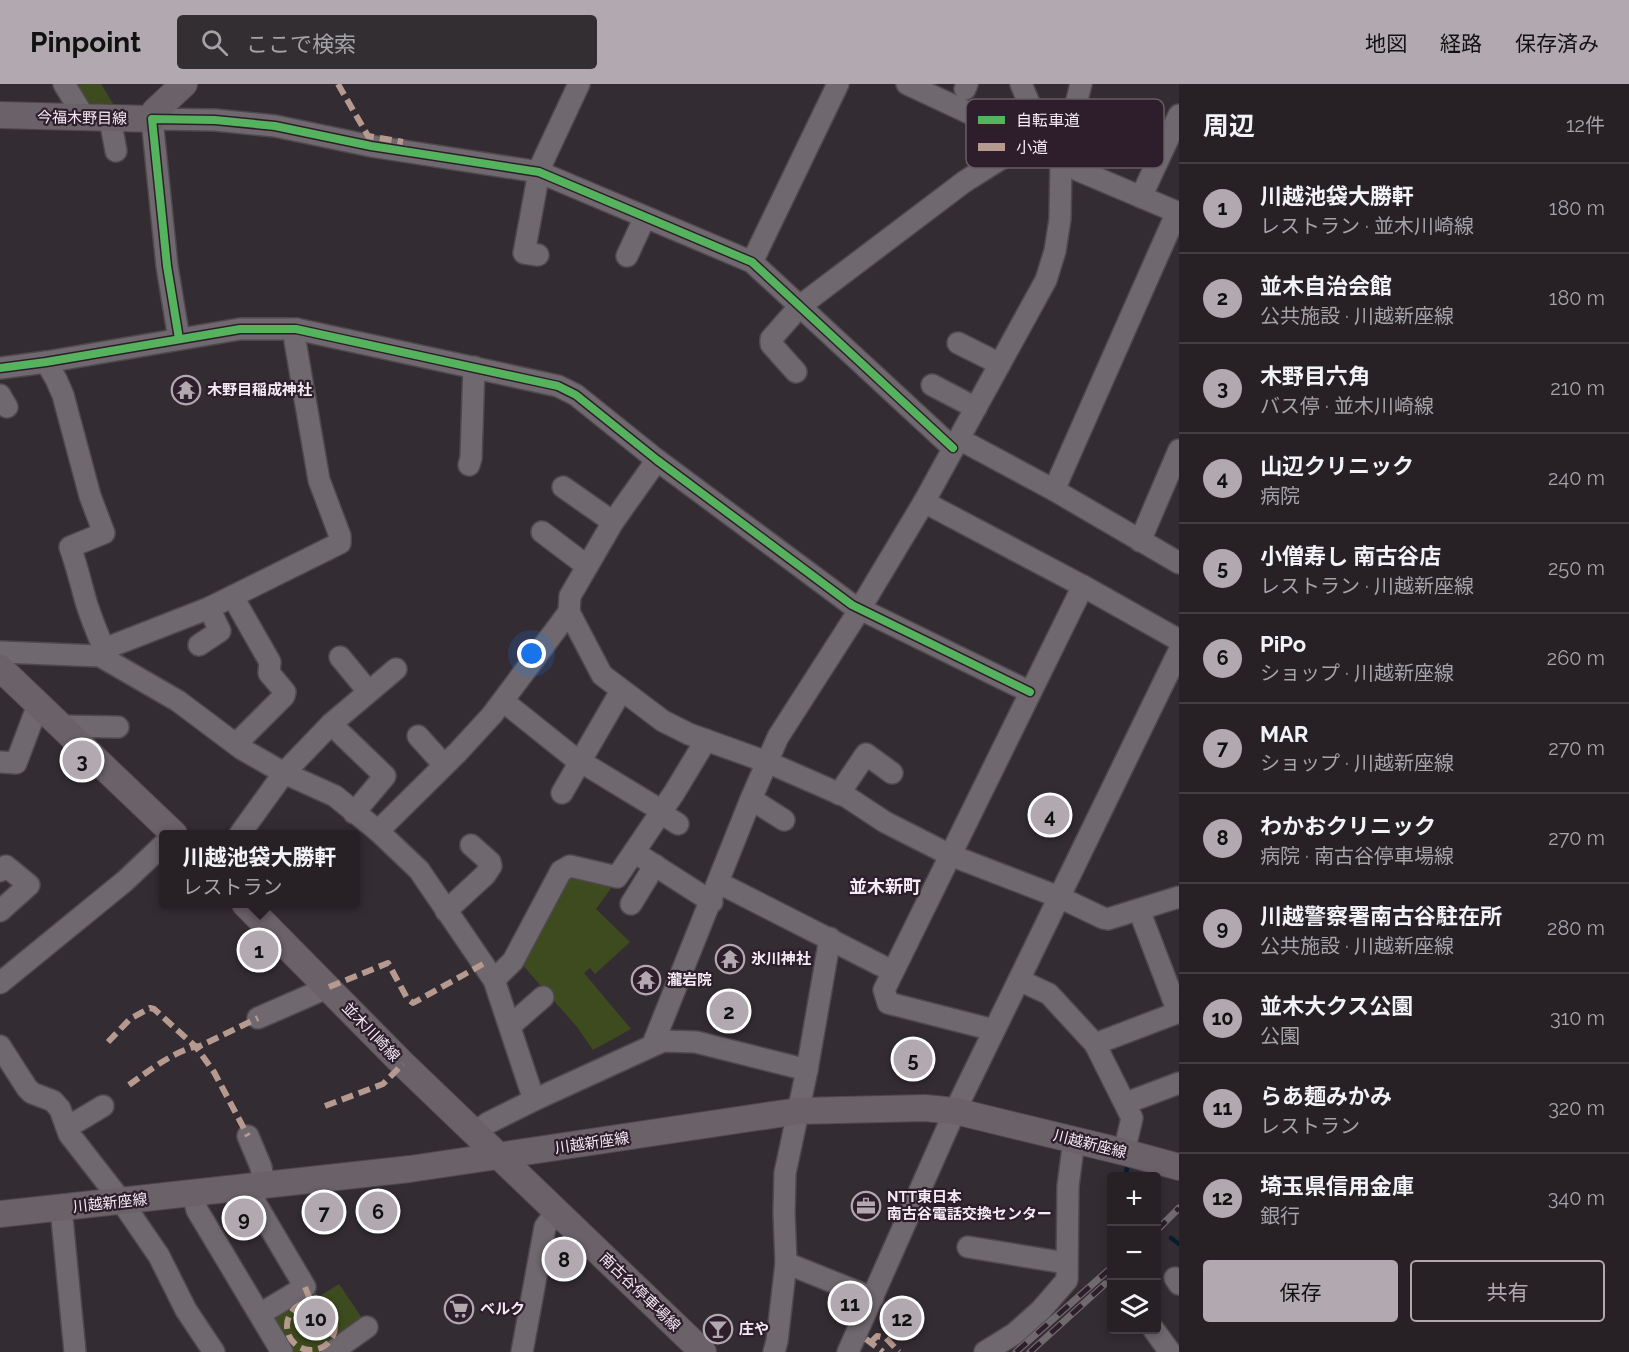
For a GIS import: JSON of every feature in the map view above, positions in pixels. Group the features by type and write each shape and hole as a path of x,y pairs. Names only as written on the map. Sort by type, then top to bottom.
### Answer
{"main road":[{"path":"153,119 155,111 184,84"},
{"name":"今福木野目線","path":"0,115 153,119"},
{"path":"0,668 170,830"},
{"name":"並木川崎線","path":"250,908 403,1064 500,1157"},
{"name":"川越新座線","path":"0,1214 410,1169 799,1111 925,1108 954,1111 1179,1167"},
{"name":"南古谷停車場線","path":"500,1157 703,1352"}],"street":[{"path":"64,84 97,118 116,151"},
{"path":"538,255 524,253 539,172 579,84"},
{"path":"752,262 838,84"},
{"path":"907,84 966,112"},
{"path":"1021,84 1027,99"},
{"path":"1073,99 1081,84"},
{"path":"1164,148 1179,115"},
{"path":"179,339 167,266 153,119 215,120 275,126 371,146 539,172 752,262 956,444 1054,490 1179,563"},
{"path":"796,372 771,344 771,339 800,306 964,182 1001,168"},
{"path":"653,1044 778,737 924,502 1046,280 1055,251 1060,219 1050,168"},
{"path":"1054,490 1178,213 1081,168"},
{"path":"1142,197 1155,168"},
{"path":"627,256 645,217"},
{"path":"0,368 254,328 296,329 558,386 576,395 657,460 859,609 1030,693"},
{"path":"0,652 102,653 233,597 337,545 340,536 319,480 295,341 296,329"},
{"path":"958,343 1000,364"},
{"path":"45,362 63,394 90,496 104,533 70,547 102,653 178,702 236,744 284,772 335,796 378,831 419,870 494,980 534,1100"},
{"path":"469,465 474,367"},
{"path":"932,385 976,408"},
{"path":"1140,541 1179,450"},
{"path":"378,831 458,752 503,701 569,612 571,592 613,522 657,460"},
{"path":"563,487 613,522"},
{"path":"924,502 1083,586 1179,640"},
{"path":"542,532 587,567"},
{"path":"994,1030 888,1003 884,990 1083,586"},
{"path":"233,597 270,662 269,673 285,692 284,696 236,744"},
{"path":"199,645 220,631 209,608"},
{"path":"569,612 602,675 663,721 689,734 767,762 839,794 885,822 950,855 1059,897 1108,919 1179,897"},
{"path":"848,1352 954,1111 1179,651"},
{"path":"340,657 368,691"},
{"path":"243,830 284,772 331,724 396,669"},
{"path":"562,793 621,691"},
{"path":"503,701 581,761 667,816"},
{"path":"0,762 16,764 38,705"},
{"path":"331,724 385,776 354,813"},
{"path":"60,726 118,727"},
{"path":"418,736 444,765"},
{"path":"494,980 513,961 561,871 570,866 617,877 634,852 667,816 674,793 706,740"},
{"path":"839,794 866,754 892,774"},
{"path":"751,799 784,820"},
{"path":"446,911 491,866 490,862 471,845"},
{"path":"0,983 125,881 159,849"},
{"path":"634,852 655,865 715,892 830,938 892,971"},
{"path":"631,904 655,865"},
{"path":"0,871 6,866 28,885 0,911"},
{"path":"1095,1044 1179,1012 1139,910"},
{"path":"774,1352 779,1330 786,1263 784,1213 786,1173 830,938"},
{"path":"1019,980 1049,994 1095,1044 1132,1118 1124,1152"},
{"path":"258,1018 329,987"},
{"path":"510,1026 543,997"},
{"path":"474,1133 488,1123 534,1100 653,1044 668,1040 696,1042 807,1070"},
{"path":"0,1046 27,1088 32,1093 53,1101 60,1109 69,1134 122,1202 159,1256 186,1310 214,1352"},
{"path":"1126,1103 1179,1083"},
{"path":"66,1125 78,1121 103,1106"},
{"path":"248,1136 261,1167 256,1204 305,1287 260,1314"},
{"path":"985,1352 1014,1334 1041,1310 1066,1280 1068,1186 1074,1140"},
{"path":"193,1194 197,1210 282,1352"},
{"path":"61,1208 75,1352"},
{"path":"522,1352 545,1227 556,1212"},
{"path":"968,1247 1066,1263"},
{"path":"786,1263 873,1298"},
{"path":"1157,1334 1170,1352"},
{"path":"332,1352 359,1339"}],"green space":[{"path":"72,84 101,84 115,107 85,106"},
{"path":"560,876 617,880 596,909 630,942 595,974 590,968 584,973 631,1029 593,1050 577,1027 520,962"},
{"path":"339,1284 364,1321 319,1352 287,1352 272,1315 314,1290 318,1297"}],"waterway":[{"path":"1126,1172 1127,1166"},
{"path":"1171,1238 1179,1244"}],"railway":[{"path":"1161,1226 1179,1208"},
{"path":"1016,1352 1107,1271"},
{"path":"1030,1352 1105,1284"}],"marked path":[{"path":"338,84 368,136 403,142"},
{"path":"329,987 388,963 407,998 413,1003 483,964"},
{"path":"108,1042 130,1019 150,1008 154,1009 196,1047 214,1072 248,1136"},
{"path":"129,1085 182,1051 200,1046 258,1018"},
{"path":"325,1106 383,1084 403,1064"},
{"path":"305,1287 311,1302"},
{"path":"306,1302 316,1302 331,1312 335,1326 334,1335 325,1346 316,1350 306,1350 291,1340 287,1331 287,1321 297,1306 306,1302"},
{"path":"871,1342 877,1336 886,1338 899,1352"},
{"path":"866,1339 883,1352"}],"cycle path":[{"path":"179,339 167,266 152,119 215,120 275,126 371,146 539,172 752,262 953,448"},
{"path":"0,368 240,329 296,329 558,386 576,395 657,460 852,605 1030,692"}],"place":[{"name":"木野目稲成神社","path":"186,390"},
{"name":"木野目六角","path":"82,760"},
{"name":"山辺クリニック","path":"1050,815"},
{"name":"川越池袋大勝軒","path":"259,950"},
{"name":"氷川神社","path":"730,959"},
{"name":"瀧岩院","path":"646,980"},
{"name":"並木自治会館","path":"729,1011"},
{"name":"小僧寿し 南古谷店","path":"913,1059"},
{"name":"NTT東日本 南古谷電話交換センター","path":"866,1206"},
{"name":"PiPo","path":"378,1211"},
{"name":"MAR","path":"324,1212"},
{"name":"川越警察署南古谷駐在所","path":"244,1218"},
{"name":"わかおクリニック","path":"564,1259"},
{"name":"らあ麺みかみ","path":"850,1303"},
{"name":"ベルク","path":"459,1309"},
{"name":"並木大クス公園","path":"316,1318"},
{"name":"埼玉県信用金庫","path":"902,1318"},
{"name":"庄や","path":"718,1329"}],"district":[{"name":"並木新町","path":"885,887"}]}
